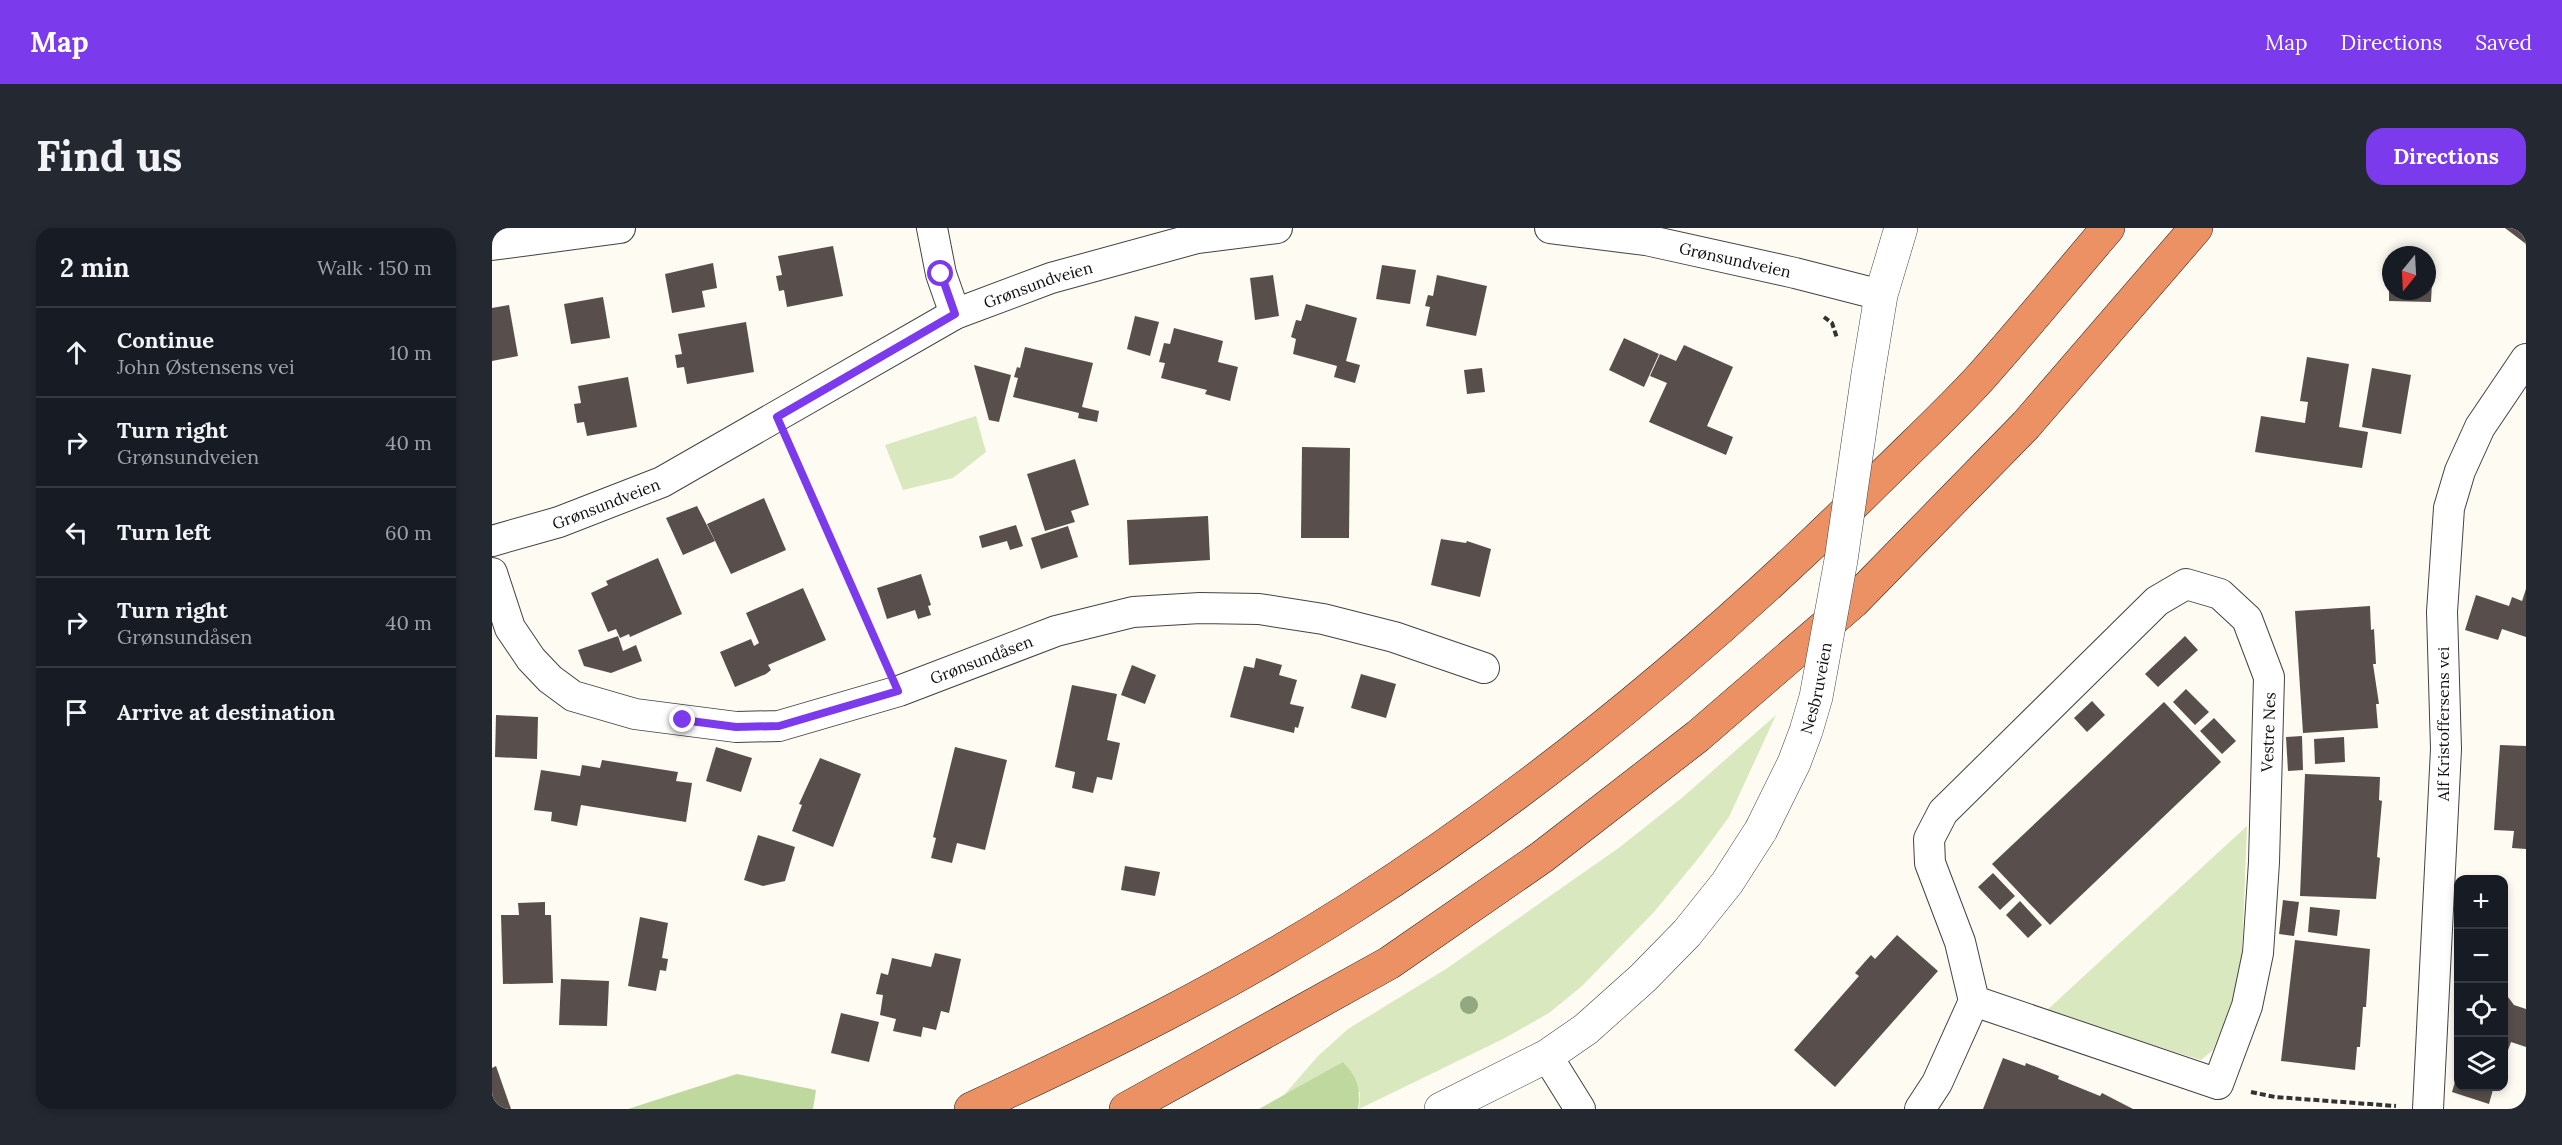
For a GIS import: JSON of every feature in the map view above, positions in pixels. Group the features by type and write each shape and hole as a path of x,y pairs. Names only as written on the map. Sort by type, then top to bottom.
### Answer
{"highway":[{"path":"970,1109 1066,1065 1217,987 1351,908 1505,803 1658,684 1801,556 1978,380 2108,228"},
{"path":"1126,1109 1389,963 1542,857 1698,736 1853,602 2025,425 2196,228"}],"street":[{"path":"492,245 620,228"},
{"path":"932,228 941,274 955,314"},
{"name":"Grønsundveien","path":"492,541 559,522 662,482 955,314 1051,278 1197,238 1277,228"},
{"name":"Grønsundveien","path":"1550,228 1646,240 1795,273 1881,296"},
{"name":"Nesbruveien","path":"1441,1109 1547,1056 1586,1029 1643,978 1687,933 1726,883 1761,830 1794,763 1816,697 1841,560 1881,296 1901,228"},
{"name":"Alf Kristoffersens vei","path":"2428,1109 2446,749 2442,612 2449,508 2460,471 2480,427 2526,358"},
{"name":"Grønsundåsen","path":"492,573 501,633 550,679 573,696 635,714 736,727 779,726 898,691 1056,631 1133,612 1200,608 1258,609 1323,619 1394,637 1484,668"},
{"name":"Vestre Nes","path":"1974,1001 1960,942 1930,863 1929,839 1943,812 2157,601 2186,584 2220,594 2247,619 2269,677 2264,862 2258,953 2247,1006 2218,1084"},
{"path":"1920,1109 1937,1083 1974,1001 2218,1084"},
{"path":"1547,1056 1580,1109"}],"path":[{"path":"1823,316 1832,323 1838,340"},
{"path":"777,417 898,691"},
{"path":"2218,1084 2275,1097 2428,1109"}],"green space":[{"path":"976,416 986,452 953,478 903,490 885,445"},
{"path":"1776,715 1729,817 1701,855 1654,912 1582,986 1549,1013 1503,1039 1359,1109 1360,1092 1285,1094 1318,1056 1348,1029 1446,969 1620,847 1683,797"},
{"path":"2247,826 2241,979 2213,1050 2201,1060 2045,1012"},
{"path":"1343,1062 1357,1083 1358,1109 1259,1109"},
{"path":"737,1074 816,1090 813,1109 628,1109"}],"building":[{"path":"2505,228 2526,228 2526,244"},
{"path":"833,246 843,296 787,307 784,290 779,291 776,276 782,275 778,256"},
{"path":"713,263 717,288 702,291 705,307 672,313 665,274"},
{"path":"1382,265 1416,270 1410,304 1376,299"},
{"path":"1273,275 1279,316 1255,320 1250,278"},
{"path":"1437,275 1487,286 1476,336 1426,326 1430,307 1425,306 1428,295 1433,296"},
{"path":"603,297 610,338 571,344 564,304"},
{"path":"2389,300 2431,300 2431,302"},
{"path":"1306,304 1357,318 1346,361 1360,365 1355,383 1334,377 1337,366 1293,354 1296,339 1291,337 1296,320 1301,321"},
{"path":"509,305 518,356 492,361 492,308"},
{"path":"1135,316 1159,322 1150,356 1127,349"},
{"path":"746,322 754,372 687,384 684,367 677,368 675,355 682,354 678,334"},
{"path":"1174,328 1223,341 1218,362 1238,367 1230,401 1205,394 1207,390 1161,378 1165,363 1159,362 1164,343 1170,344"},
{"path":"1624,338 1659,354 1644,387 1609,370"},
{"path":"1684,345 1733,367 1707,426 1733,437 1726,455 1649,422 1667,383 1650,376 1660,354 1676,361"},
{"path":"1025,347 1093,363 1082,407 1099,411 1097,422 1078,418 1079,413 1013,397 1018,378 1014,377 1017,367 1020,368"},
{"path":"2307,357 2349,364 2339,427 2368,432 2362,468 2255,452 2261,416 2305,423 2308,402 2300,401"},
{"path":"974,365 1011,375 999,422 989,420"},
{"path":"1482,368 1485,392 1467,394 1464,370"},
{"path":"2372,368 2411,375 2401,434 2362,427"},
{"path":"628,377 637,427 587,436 584,422 577,423 574,404 581,403 578,386"},
{"path":"1302,447 1350,448 1349,538 1301,538"},
{"path":"1075,459 1089,505 1071,511 1075,522 1045,531 1027,474"},
{"path":"764,498 786,550 731,574 707,524"},
{"path":"697,506 715,541 683,555 666,518"},
{"path":"1208,516 1210,560 1129,565 1127,520"},
{"path":"1016,525 1023,546 1010,550 1007,541 982,548 979,536"},
{"path":"1068,526 1078,557 1041,569 1031,538"},
{"path":"1441,539 1466,543 1467,541 1491,549 1480,597 1431,585"},
{"path":"658,558 682,614 630,637 629,634 620,638 616,629 608,632 591,593 608,585 606,581"},
{"path":"921,574 931,605 928,606 931,615 918,619 915,610 887,619 877,588"},
{"path":"803,588 826,640 768,665 771,670 766,674 735,687 720,652 751,639 754,646 759,643 746,613"},
{"path":"2526,589 2526,637 2502,629 2498,640 2465,630 2476,595 2509,606 2512,597 2522,601"},
{"path":"2370,606 2376,664 2373,664 2379,704 2376,704 2378,728 2303,733 2295,611"},
{"path":"618,636 623,651 636,645 642,661 611,673 584,666 578,650"},
{"path":"2185,636 2198,650 2158,687 2145,674"},
{"path":"1256,658 1282,665 1279,675 1297,680 1290,704 1304,707 1298,728 1295,727 1294,733 1230,717 1244,666 1254,668"},
{"path":"1132,665 1156,675 1145,704 1121,695"},
{"path":"1361,674 1396,684 1386,718 1351,708"},
{"path":"1072,685 1117,694 1107,740 1120,743 1112,780 1097,777 1093,793 1072,788 1075,772 1055,767"},
{"path":"2186,689 2209,712 2195,725 2173,702"},
{"path":"2092,701 2105,715 2087,732 2074,718"},
{"path":"2164,702 2221,762 2050,925 1992,864"},
{"path":"496,715 538,717 537,759 495,757"},
{"path":"2214,718 2236,741 2222,754 2200,731"},
{"path":"2302,736 2303,770 2288,771 2286,737"},
{"path":"2344,737 2345,762 2315,764 2314,739"},
{"path":"2500,745 2526,746 2526,849 2512,848 2514,831 2494,830"},
{"path":"716,747 752,758 741,792 706,781"},
{"path":"955,747 1007,760 985,850 957,843 952,863 931,858 936,838 933,837"},
{"path":"820,758 861,774 833,847 792,831 802,805 799,804"},
{"path":"602,760 678,772 676,781 692,783 686,822 581,805 577,826 551,821 552,812 534,810 541,770 580,776 582,765 600,768"},
{"path":"2305,774 2380,777 2379,800 2382,801 2376,899 2300,896"},
{"path":"758,835 795,847 785,881 763,886 744,880"},
{"path":"1125,866 1160,872 1155,896 1121,890"},
{"path":"1993,873 2015,896 2000,910 1978,887"},
{"path":"2283,900 2299,902 2294,936 2279,934"},
{"path":"2020,901 2042,925 2028,938 2006,915"},
{"path":"545,902 545,915 551,915 553,983 503,984 501,915 519,915 518,903"},
{"path":"2310,907 2340,910 2337,936 2308,932"},
{"path":"640,917 668,923 662,958 668,959 666,971 660,970 656,991 628,986"},
{"path":"1897,935 1938,971 1835,1087 1794,1050 1859,976 1855,973 1871,955 1875,959"},
{"path":"2295,940 2370,949 2366,1007 2363,1007 2360,1047 2357,1047 2355,1070 2281,1061"},
{"path":"935,953 961,959 949,1013 941,1011 936,1030 923,1027 921,1037 893,1031 896,1019 880,1015 883,995 876,994 881,973 888,975 892,958 931,967"},
{"path":"561,979 609,981 607,1026 559,1025"},
{"path":"2508,997 2514,1005 2526,1009 2526,1047 2511,1042 2508,1050"},
{"path":"841,1013 879,1022 869,1062 831,1053"},
{"path":"2003,1058 2025,1066 2026,1063 2100,1096 2102,1093 2133,1109 1983,1109"},
{"path":"496,1066 511,1109 492,1109 492,1068"},
{"path":"2454,1085 2454,1091 2493,1091 2489,1104 2452,1092"}],"route":[{"path":"683,720 736,727 779,726 898,691 777,417 955,314 941,274"}]}
